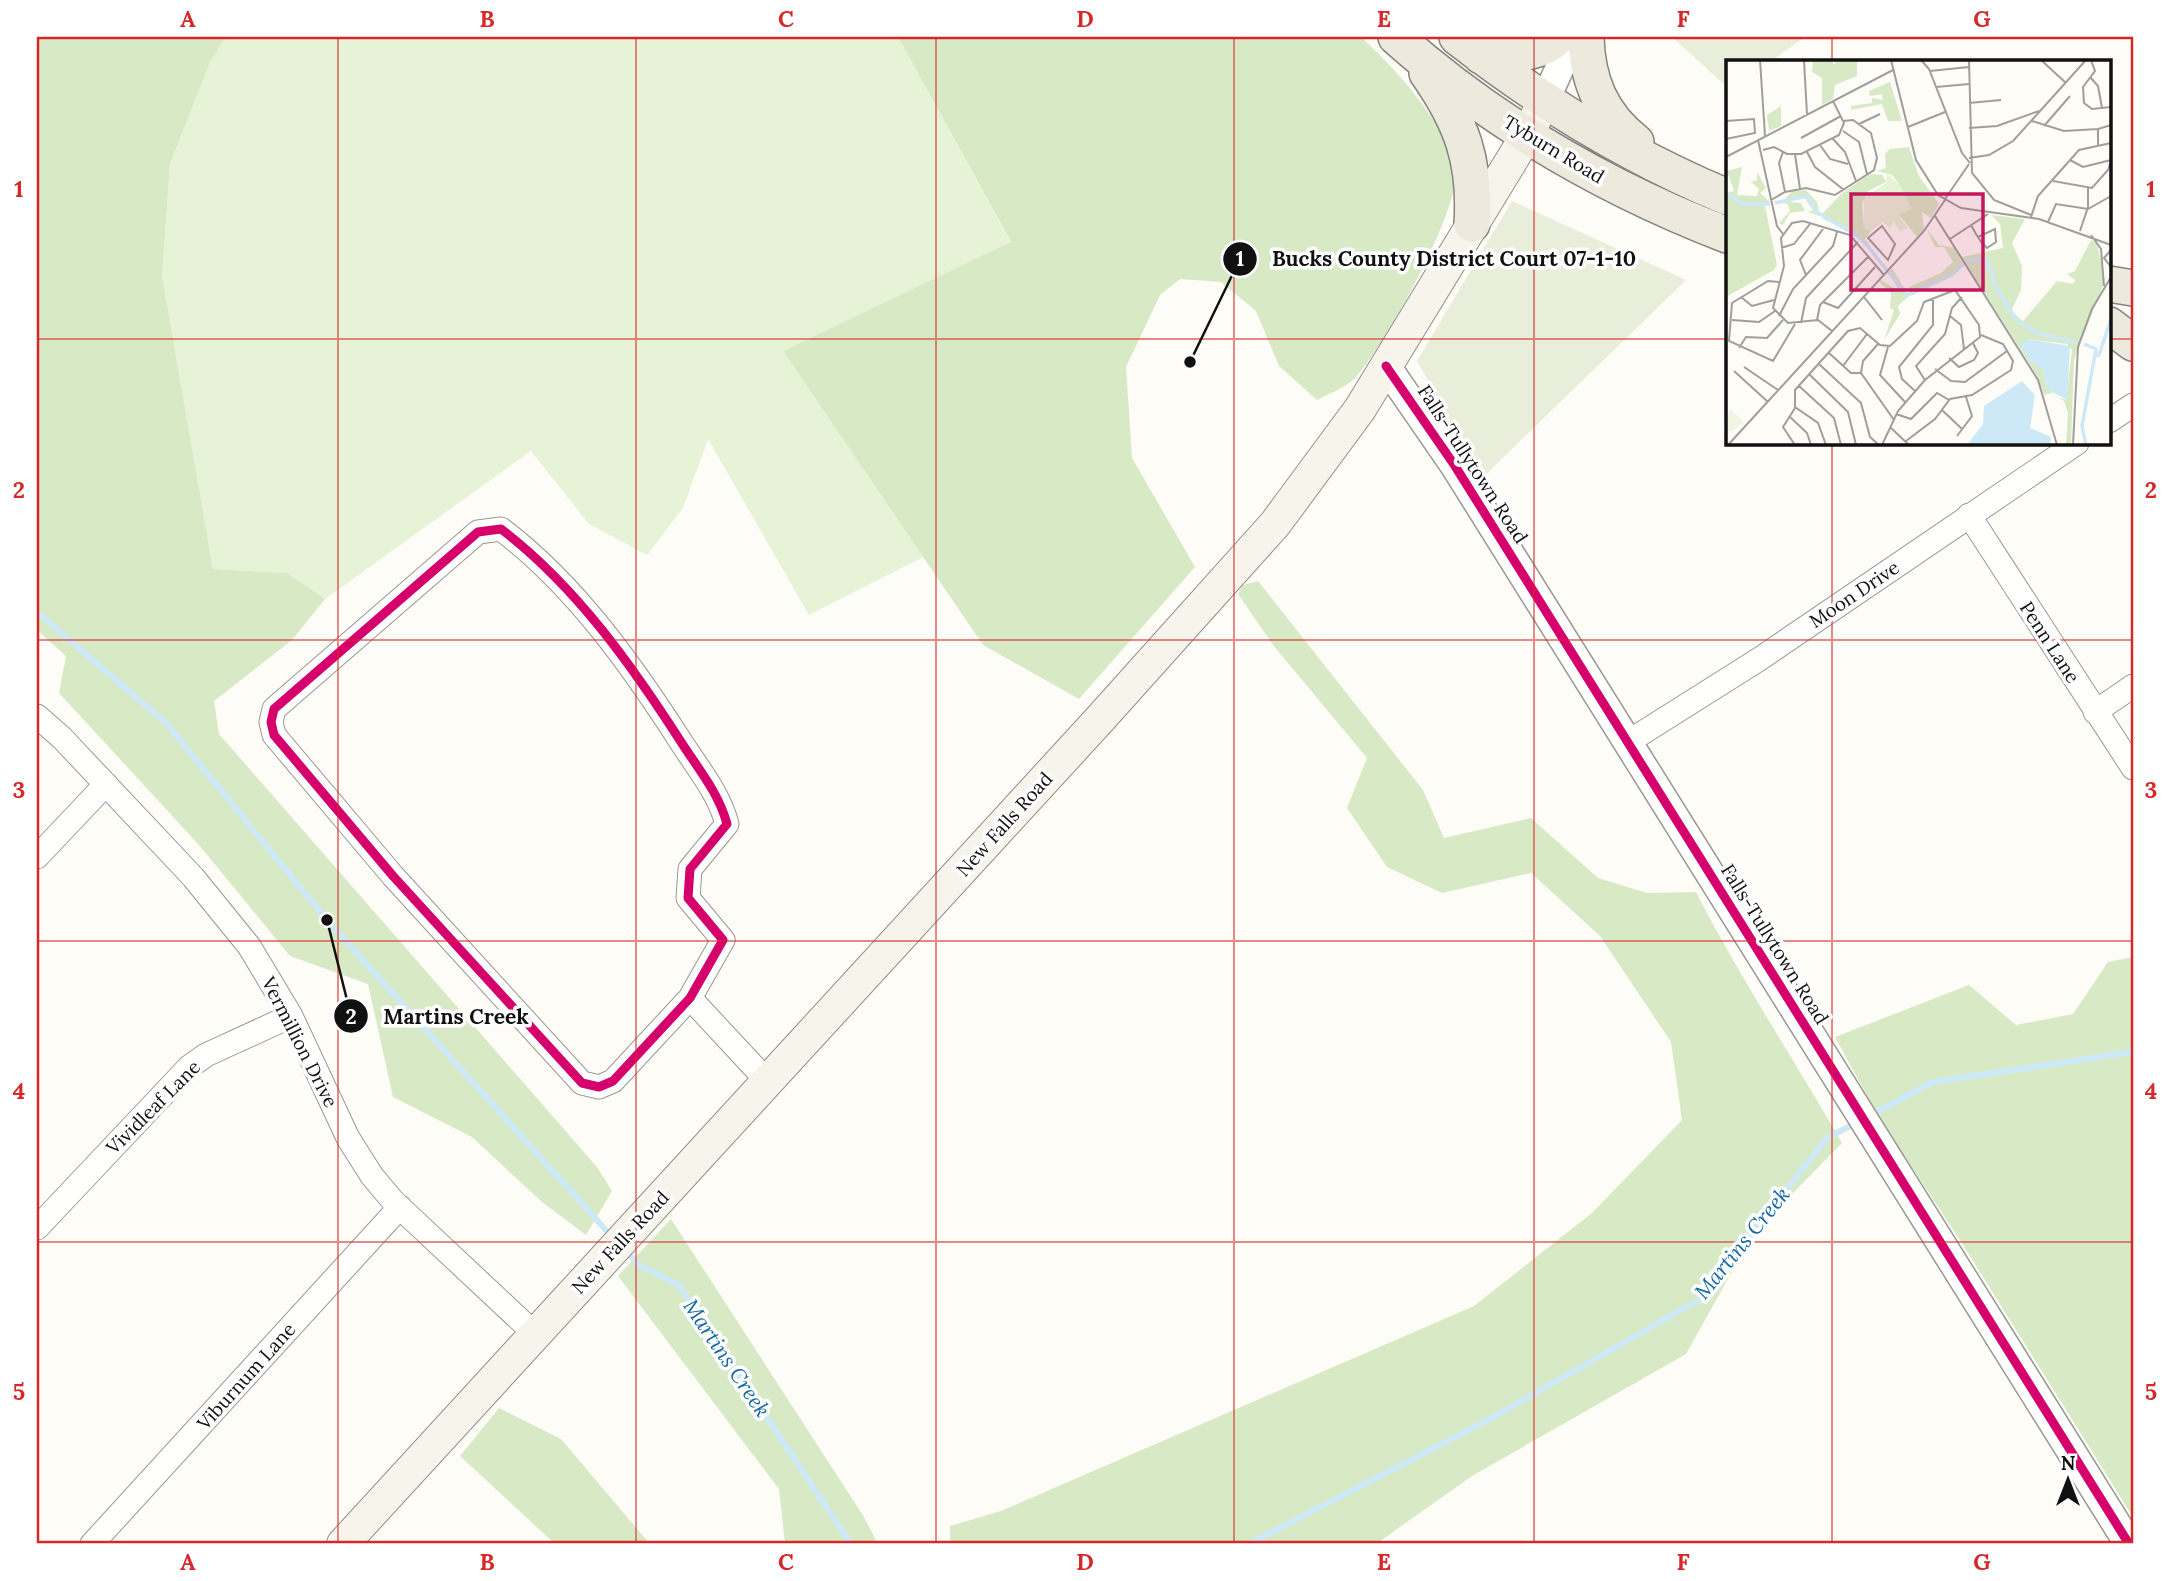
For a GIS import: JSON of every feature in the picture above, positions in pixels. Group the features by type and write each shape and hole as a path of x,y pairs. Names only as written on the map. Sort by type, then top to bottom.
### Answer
{"main road":[{"path":"1469,46 1514,54 1549,46 1558,37"},
{"path":"1586,37 1589,78 1596,96 1628,136 1681,176"},
{"path":"1403,43 1444,98 1463,136 1474,191 1472,224"},
{"name":"Tyburn Road","path":"1403,43 1527,135 1616,186 1726,235"},
{"name":"Tyburn Road","path":"1469,46 1545,100 1621,146 1726,197"},
{"name":"New Falls Road","path":"343,1544 1268,532 1353,418 1527,135 1545,100"},
{"path":"2110,284 2133,288"},
{"path":"2110,315 2133,317"},
{"path":"2110,326 2133,343"}],"street":[{"name":"New Falls Road","path":"1545,100 1574,37"},
{"name":"Falls-Tullytown Road","path":"1386,366 1455,466 2129,1544"},
{"path":"2110,420 2133,405"},
{"name":"Moon Drive","path":"1628,742 1758,660 2076,444"},
{"name":"Penn Lane","path":"1969,515 2133,768"},
{"path":"501,529 575,596 664,715 721,802 727,824 690,869 688,898 723,940 690,998 613,1081 599,1087 582,1083 393,876 274,734 271,722 274,709 478,532 501,529"},
{"path":"2095,712 2133,686"},
{"name":"Vermillion Drive","path":"37,716 106,784 193,877 234,927 291,1016 348,1138 372,1176 400,1207 535,1334"},
{"path":"37,857 106,784"},
{"path":"690,998 768,1082"},
{"name":"Vividleaf Lane","path":"37,1228 189,1068 217,1050 291,1016"},
{"name":"Viburnum Lane","path":"92,1544 400,1207"}],"green space":[{"path":"37,37 226,37 210,62 170,164 162,276 213,569 287,573 325,599 292,640 214,701 219,734 597,1167 612,1191 586,1235 542,1202 472,1137 393,1097 368,984 290,956 199,845 59,693 66,656 37,630"},
{"path":"226,37 898,37 1011,243 783,351 923,557 809,615 708,439 683,508 647,555 589,524 531,451 325,599 287,573 213,569 162,276 170,164 210,62"},
{"path":"898,37 1361,37 1388,63 1429,113 1449,148 1455,165 1455,184 1448,210 1419,275 1383,339 1354,379 1317,400 1279,366 1256,311 1221,282 1180,279 1160,295 1126,367 1132,458 1195,567 1079,699 983,645 783,351 1011,242"},
{"path":"1672,37 1805,37 1772,60 1726,60 1726,86"},
{"path":"1512,201 1686,280 1482,478 1417,361"},
{"path":"1258,581 1423,790 1444,838 1531,818 1598,878 1647,893 1696,892 1842,1143 1753,1234 1686,1354 1472,1476 1376,1544 950,1544 950,1526 1001,1511 1474,1306 1592,1213 1682,1120 1671,1042 1600,936 1531,873 1442,893 1387,867 1347,808 1367,758 1273,645 1238,594 1243,585"},
{"path":"2133,957 2133,1517 1963,1245 1877,1114 1835,1037 1969,985 2016,1025 2073,1014 2108,962"},
{"path":"671,1219 864,1517 878,1544 785,1544 779,1489 618,1276"},
{"path":"499,1408 561,1439 650,1544 555,1544 460,1456"}],"waterway":[{"name":"Martins Creek","path":"37,612 166,723 327,920 613,1238"},
{"name":"Martins Creek","path":"1871,1115 1933,1082 2133,1052"},
{"name":"Martins Creek","path":"1249,1544 1490,1419 1702,1298 1827,1138 1858,1122"},
{"name":"Martins Creek","path":"625,1251 639,1265 679,1285 851,1544"}],"cycle path":[{"path":"1386,366 1455,466 2129,1544"},
{"path":"501,529 554,576 623,657 708,783 727,824 690,869 688,898 723,940 690,998 613,1081 599,1087 582,1083 393,876 274,735 271,722 274,709 478,532 501,529"}],"place":[{"name":"Bucks County District Court 07-1-10","path":"1190,362"},
{"name":"Martins Creek","path":"327,920"}]}
